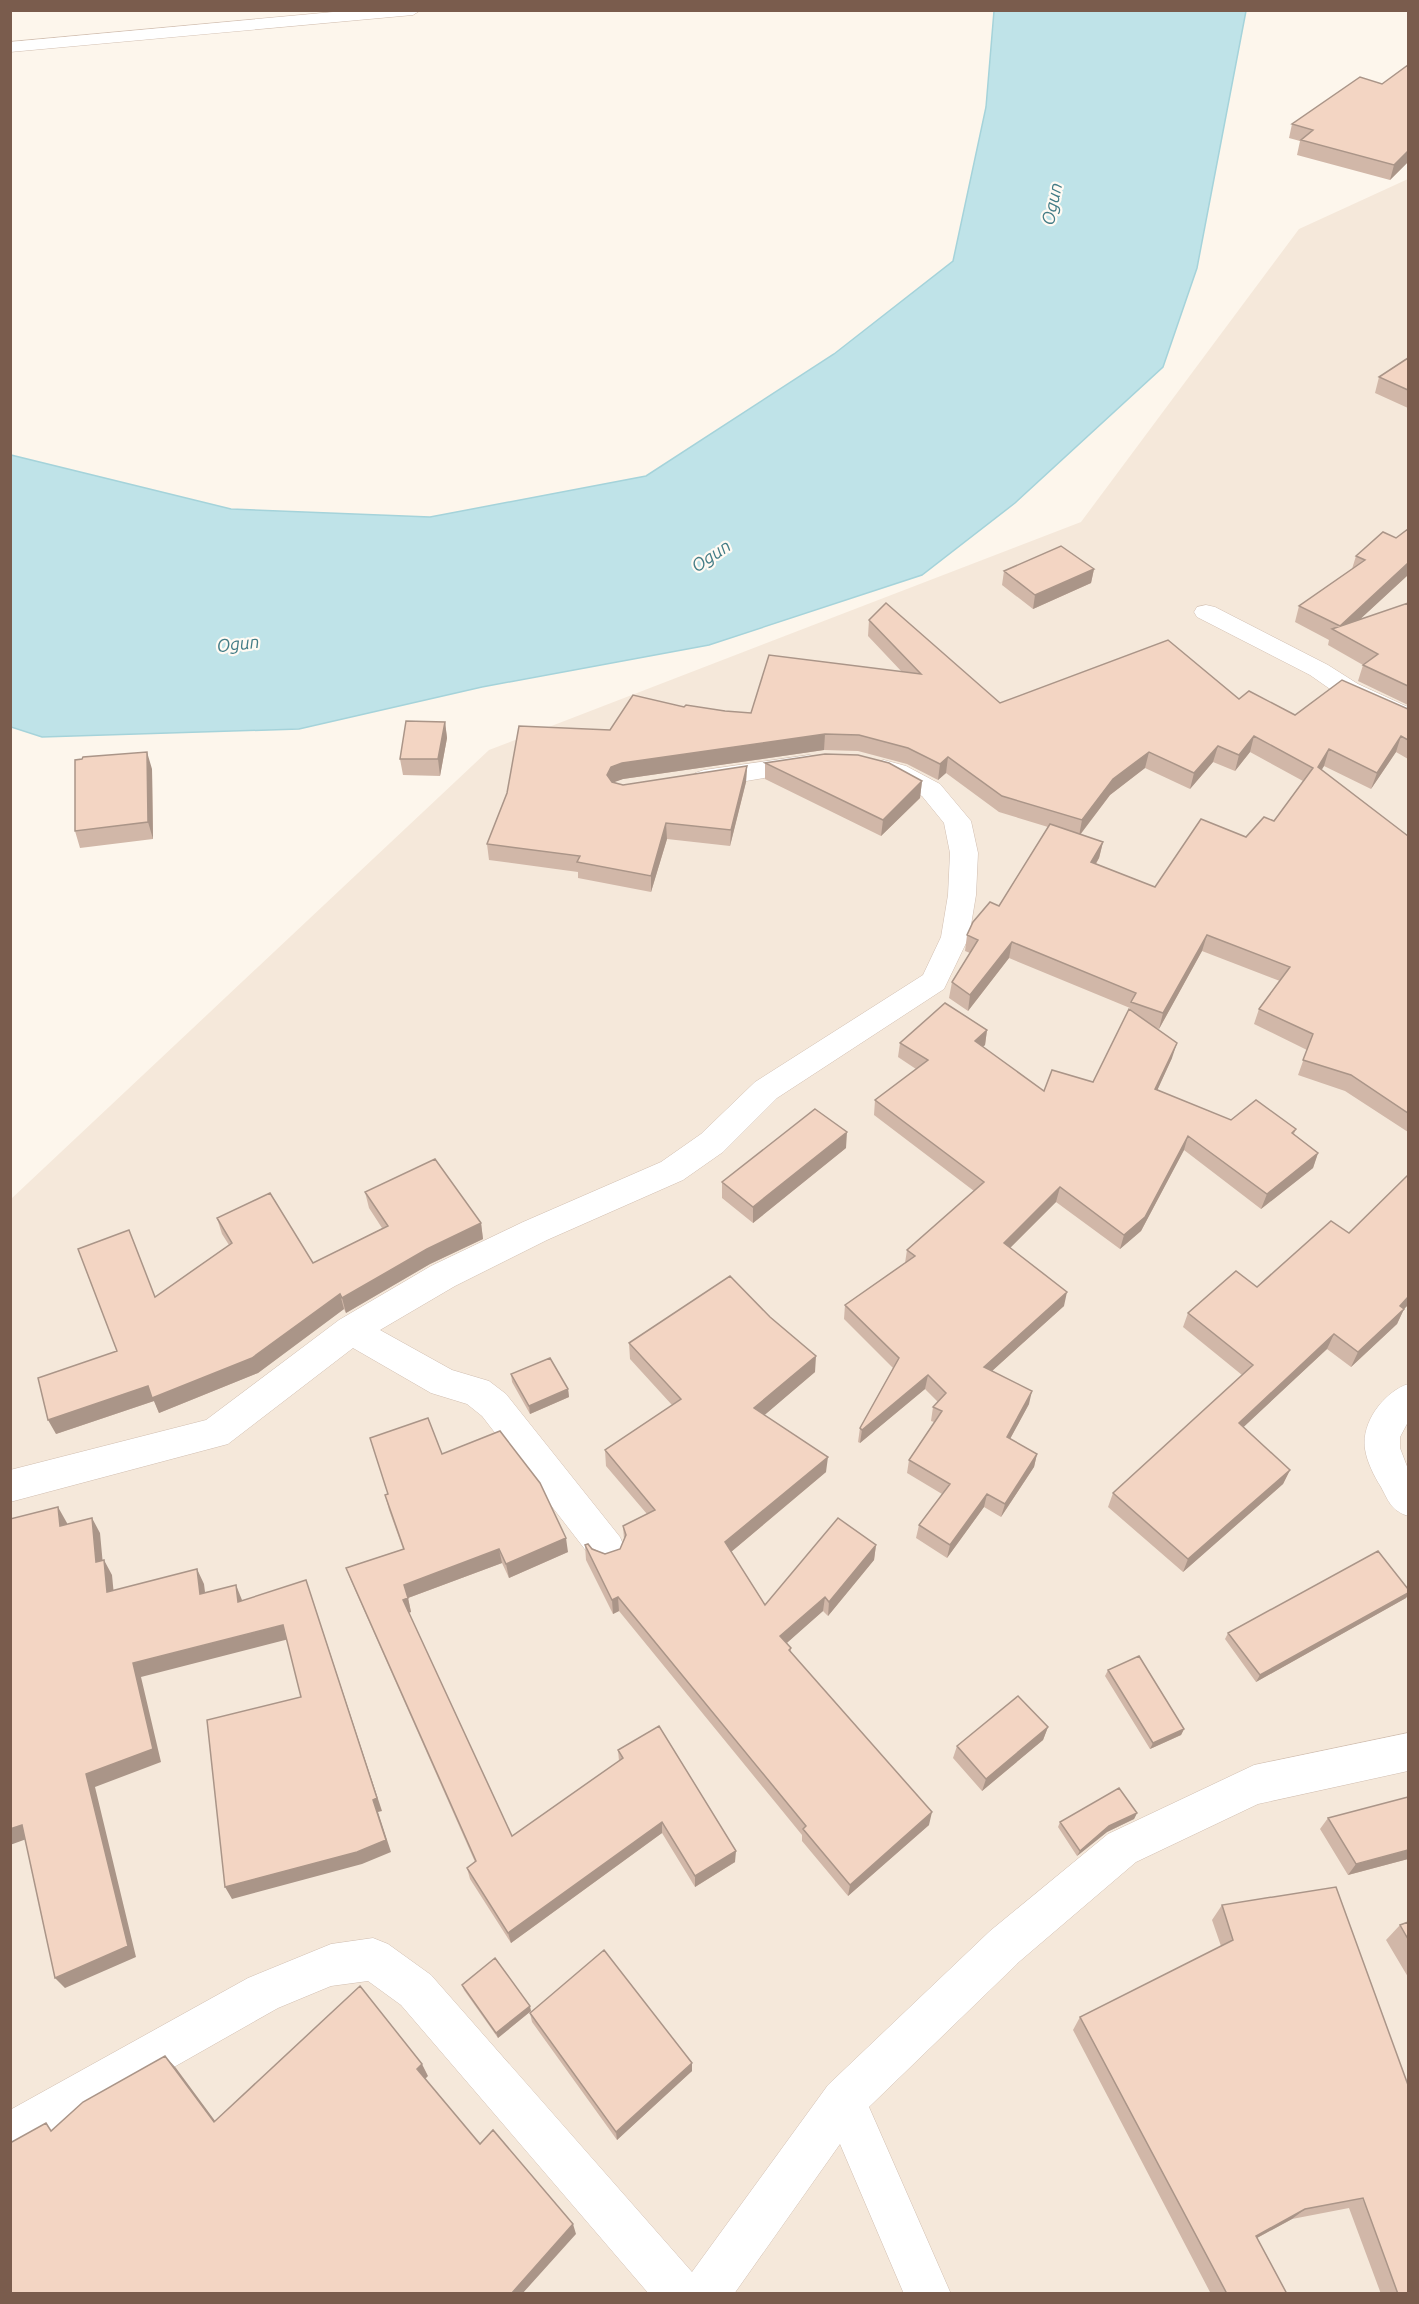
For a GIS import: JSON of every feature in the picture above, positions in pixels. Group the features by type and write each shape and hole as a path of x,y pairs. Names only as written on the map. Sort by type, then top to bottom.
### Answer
{"street":[{"path":"10,47 413,10"},
{"path":"1206,612 1319,670 1349,690 1408,717"},
{"path":"10,1486 216,1433 351,1330 454,1271 535,1231 672,1171 712,1143 766,1090 934,982 955,937 962,895 964,853 957,821 931,790 897,772 847,761 824,760 675,783"},
{"path":"351,1330 443,1383 477,1392 494,1405 607,1549"},
{"path":"1408,1399 1394,1412 1384,1430 1381,1452 1408,1500"},
{"path":"705,2294 844,2101 1005,1946 1122,1848 1254,1785 1408,1752"},
{"path":"10,2135 263,1993 331,1965 373,1959 416,1990 680,2294"},
{"path":"844,2101 928,2294"}],"shaded area":[{"path":"1408,179 1408,2293 11,2294 11,1199 489,750 1081,522 1299,229"}],"water":[{"name":"Ogun","path":"994,11 1246,11 1197,268 1163,367 1015,503 922,575 709,645 482,687 299,729 42,737 11,727 11,455 231,509 430,517 646,476 834,354 953,261 986,107"}],"building":[{"path":"1408,65 1408,151 1394,165 1301,140 1313,130 1292,124 1360,77 1382,84"},
{"path":"1408,358 1408,390 1379,377"},
{"path":"1408,529 1408,563 1340,626 1299,606 1365,560 1356,556 1383,532 1396,538"},
{"path":"1061,546 1094,569 1035,595 1004,571"},
{"path":"886,603 1000,703 1168,640 1239,699 1249,691 1295,715 1342,680 1408,709 1408,740 1401,736 1377,773 1329,749 1318,767 1408,836 1408,1113 1351,1075 1303,1060 1313,1034 1259,1009 1290,967 1207,935 1163,1013 1131,1002 1136,993 1012,942 970,995 952,982 978,940 967,935 973,922 990,902 999,906 1050,824 1103,842 1091,862 1155,887 1201,819 1246,837 1264,817 1274,821 1313,768 1254,736 1239,755 1218,746 1194,773 1149,752 1113,779 1082,820 1002,796 948,757 940,764 908,748 859,735 825,734 622,763 611,767 607,775 612,782 623,785 747,766 731,830 666,823 651,876 577,862 580,856 487,844 507,793 519,726 610,730 633,695 684,707 686,705 751,713 769,655 921,674 869,620"},
{"path":"1408,603 1408,686 1363,665 1378,654 1332,629"},
{"path":"406,721 445,722 438,759 400,759"},
{"path":"147,752 148,822 75,831 75,760 83,757"},
{"path":"825,754 858,755 889,763 922,781 883,820 765,763"},
{"path":"945,1003 987,1030 975,1041 1044,1091 1052,1070 1093,1082 1129,1009 1177,1043 1155,1089 1231,1120 1256,1100 1296,1129 1292,1133 1318,1153 1267,1194 1188,1136 1145,1217 1124,1235 1060,1187 1004,1243 1067,1292 984,1367 1032,1391 1007,1437 1037,1454 1005,1504 987,1494 950,1545 919,1525 950,1484 909,1460 942,1411 933,1407 946,1393 928,1375 862,1430 860,1428 899,1358 845,1305 915,1256 907,1250 984,1182 875,1100 928,1060 900,1043"},
{"path":"815,1109 847,1132 753,1207 722,1182"},
{"path":"435,1159 481,1223 427,1249 342,1298 340,1294 252,1358 152,1398 148,1386 48,1420 38,1378 117,1351 78,1249 129,1230 155,1297 232,1243 217,1218 270,1193 313,1263 388,1226 365,1192"},
{"path":"1408,1175 1408,1297 1400,1306 1404,1309 1358,1352 1334,1334 1239,1423 1290,1470 1188,1559 1113,1493 1253,1365 1188,1313 1236,1271 1257,1287 1331,1221 1349,1233"},
{"path":"730,1276 770,1317 816,1356 754,1408 828,1457 725,1542 765,1605 838,1518 876,1545 829,1602 825,1597 780,1636 791,1648 789,1650 932,1812 850,1885 803,1829 806,1826 618,1597 612,1600 585,1545 588,1544 592,1549 605,1554 620,1549 626,1535 623,1526 655,1510 605,1450 681,1399 629,1343"},
{"path":"550,1358 568,1389 529,1406 511,1374"},
{"path":"428,1418 442,1454 500,1431 540,1483 566,1538 506,1564 499,1549 404,1585 408,1598 403,1600 512,1836 623,1758 618,1750 659,1726 736,1851 695,1876 662,1822 508,1933 467,1868 476,1861 346,1568 404,1549 385,1495 388,1494 370,1438"},
{"path":"58,1507 60,1526 92,1518 96,1562 104,1560 107,1592 197,1569 200,1594 236,1585 238,1602 306,1580 377,1798 373,1800 386,1840 357,1852 225,1887 207,1720 301,1697 283,1625 133,1663 153,1749 86,1774 128,1946 55,1978 22,1825 10,1829 10,1519"},
{"path":"1378,1551 1408,1589 1408,1593 1260,1675 1228,1633"},
{"path":"1139,1656 1184,1729 1153,1743 1108,1670"},
{"path":"1018,1696 1048,1727 986,1779 957,1746"},
{"path":"1119,1788 1137,1813 1109,1826 1080,1851 1060,1822"},
{"path":"1408,1797 1408,1850 1356,1864 1328,1818"},
{"path":"1336,1887 1408,2085 1408,2294 1398,2294 1363,2198 1305,2209 1256,2236 1287,2294 1223,2294 1226,2292 1080,2017 1233,1940 1222,1905"},
{"path":"1408,1922 1408,1939 1400,1925"},
{"path":"604,1950 692,2063 616,2132 530,2013"},
{"path":"495,1958 530,2006 496,2033 462,1985"},
{"path":"360,1986 422,2064 417,2069 480,2144 493,2130 573,2224 511,2294 10,2294 10,2143 46,2123 51,2131 83,2102 165,2056 214,2122"}]}
